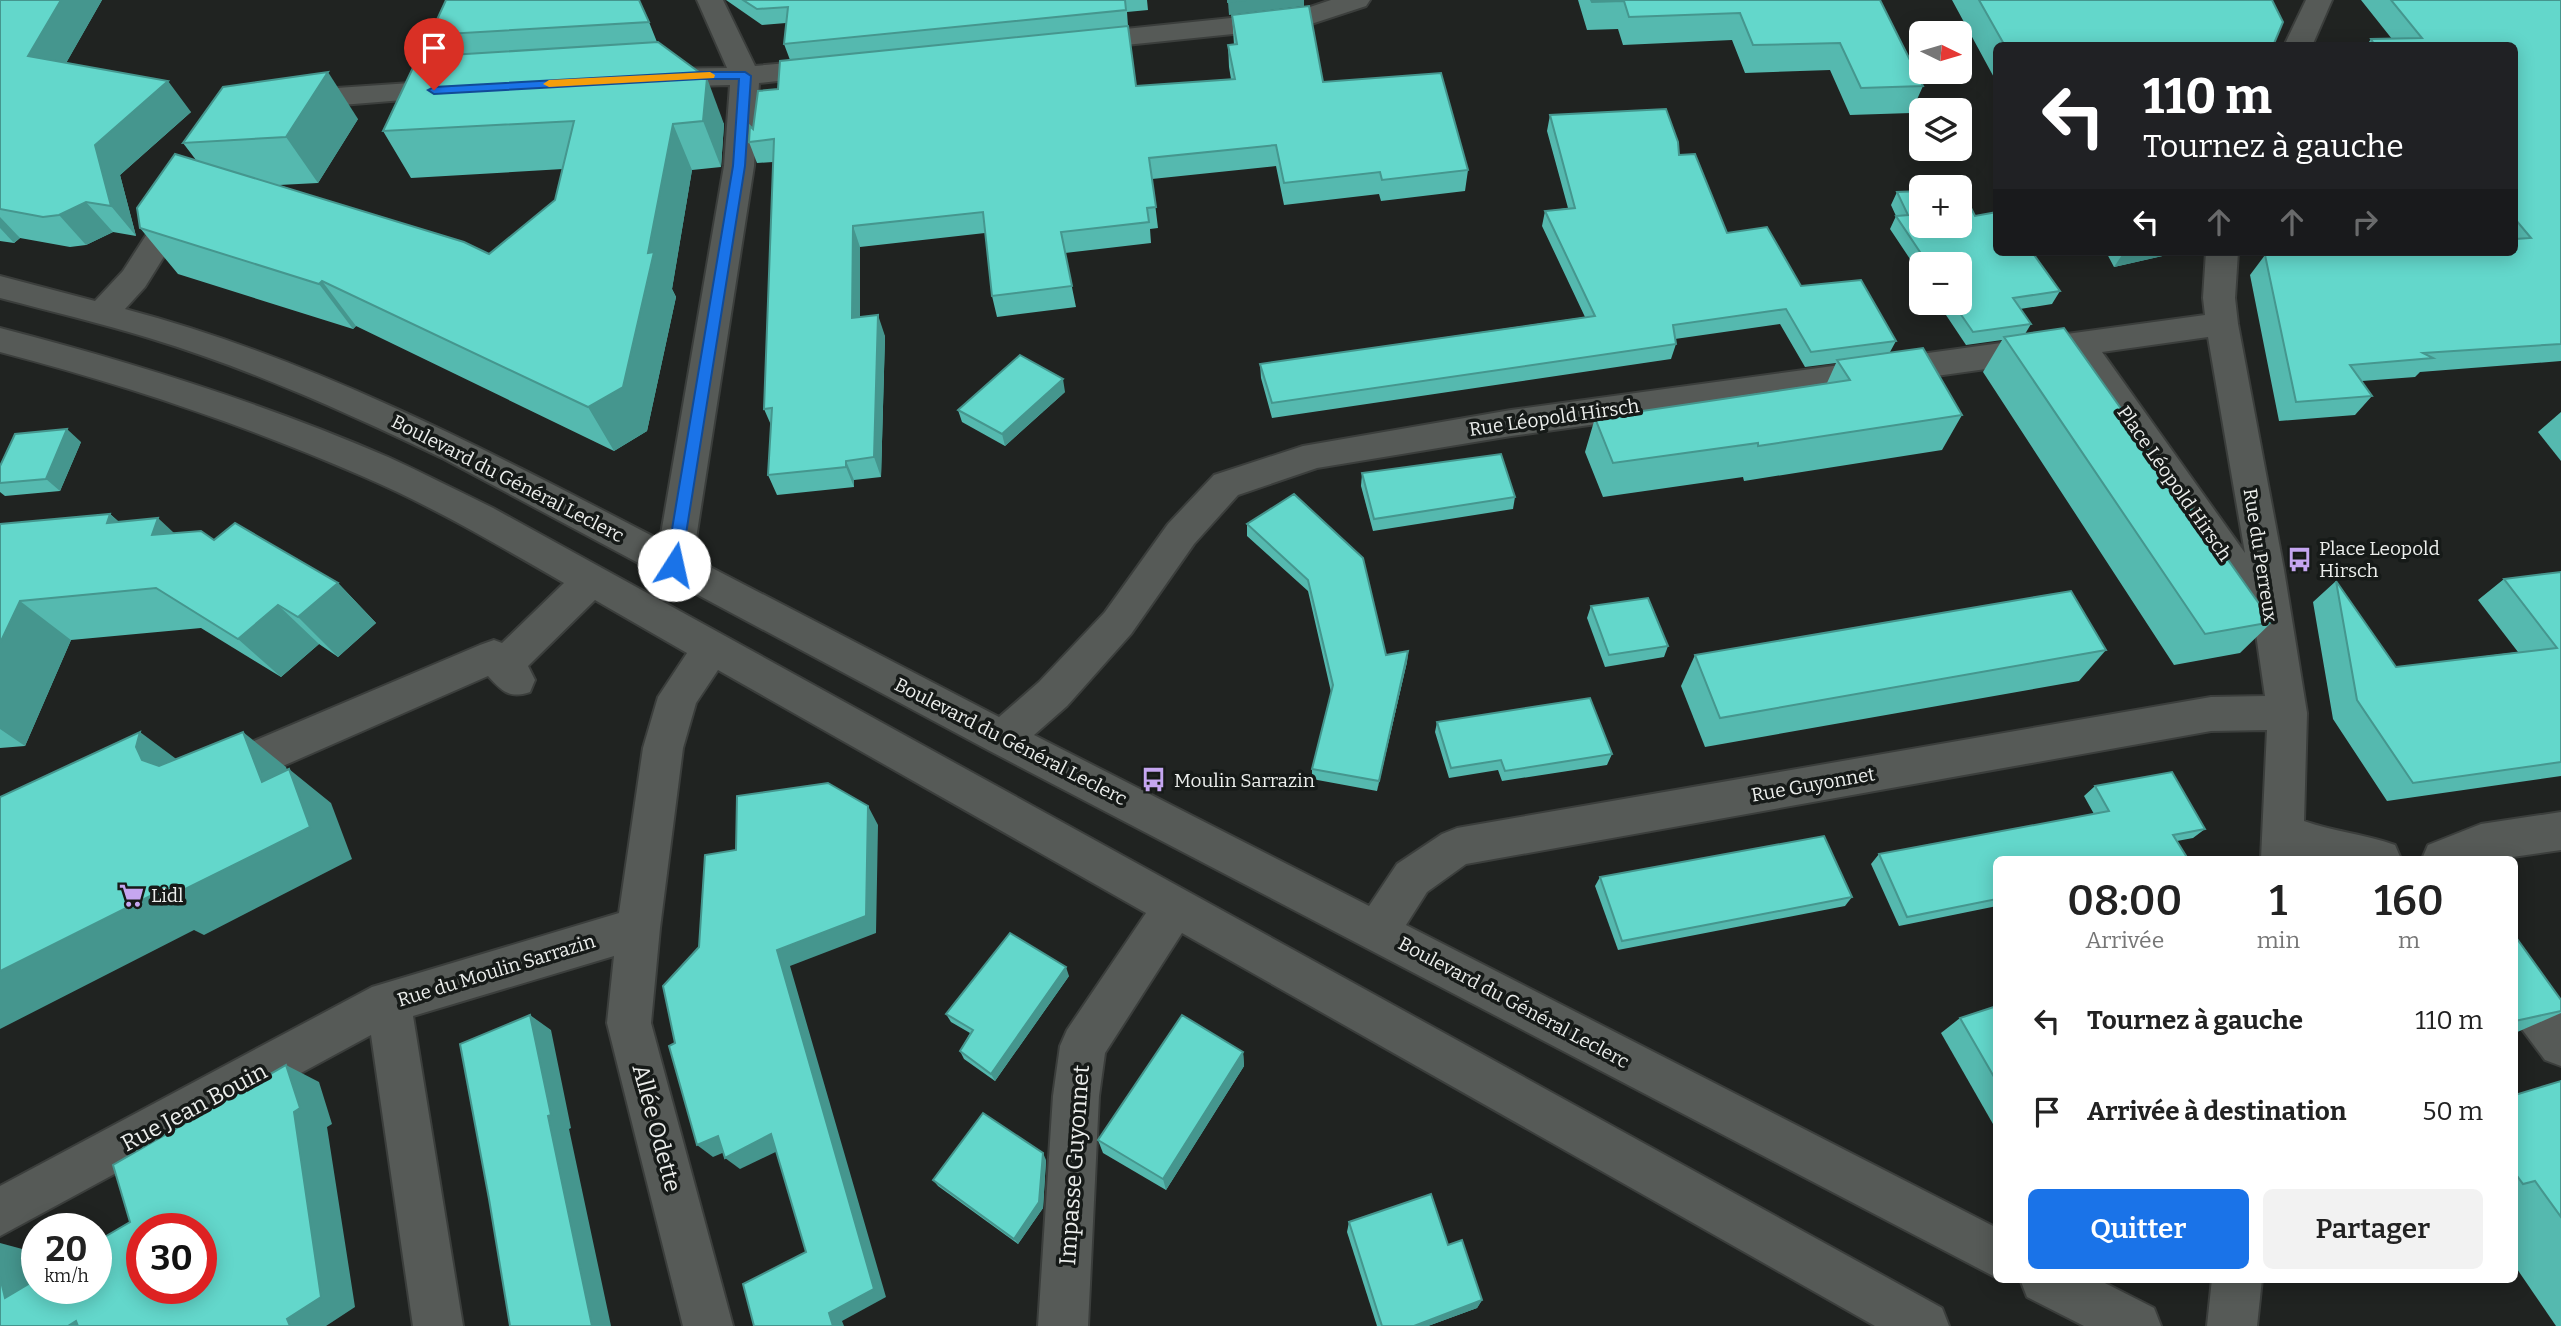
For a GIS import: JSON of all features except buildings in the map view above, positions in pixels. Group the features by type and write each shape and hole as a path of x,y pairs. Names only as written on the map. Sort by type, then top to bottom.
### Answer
{"street":[{"path":"674,565 739,166 745,76 710,0"},
{"path":"1056,44 1302,19 1357,0"},
{"path":"2300,42 2319,0"},
{"path":"618,80 745,76 864,64"},
{"path":"271,102 479,88"},
{"path":"101,314 134,279 198,179"},
{"name":"Rue du Perreux","path":"2222,256 2219,298 2222,324 2266,570 2287,713 2283,846"},
{"name":"Boulevard du Général Leclerc","path":"0,287 171,334 363,406 468,456 1002,738 1993,1252"},
{"name":"Rue Léopold Hirsch","path":"1002,738 1053,694 1118,623 1181,534 1226,485 1315,455 1511,423 2222,324"},
{"path":"0,340 80,361 322,444 480,518 1924,1326"},
{"name":"Place Léopold Hirsch","path":"2079,344 2272,621"},
{"path":"206,780 494,656 509,673 591,580"},
{"path":"638,928 663,748 678,696 711,649"},
{"name":"Rue Guyonnet","path":"1377,932 1412,878 1457,847 2211,713 2287,713"},
{"path":"2451,856 2481,844 2561,831"},
{"path":"2283,846 2362,856"},
{"name":"Impasse Guyonnet","path":"1063,1326 1076,1096 1083,1046 1175,906"},
{"name":"Rue du Moulin Sarrazin","path":"439,1326 388,1002 638,928"},
{"name":"Allée Odette","path":"638,928 629,1023 708,1326"},
{"path":"2518,988 2561,1044"},
{"name":"Rue Jean Bouin","path":"0,1212 388,1002"},
{"path":"2053,1283 2136,1326"},
{"path":"2232,1326 2237,1283"}],"slow traffic":[{"path":"549,84 710,75"}],"place":[{"name":"Place Leopold Hirsch","path":"2299,559"},
{"name":"Moulin Sarrazin","path":"1154,780"},
{"name":"Lidl","path":"131,895"}],"route":[{"path":"434,90 701,75 745,76 739,166 674,565"}]}
